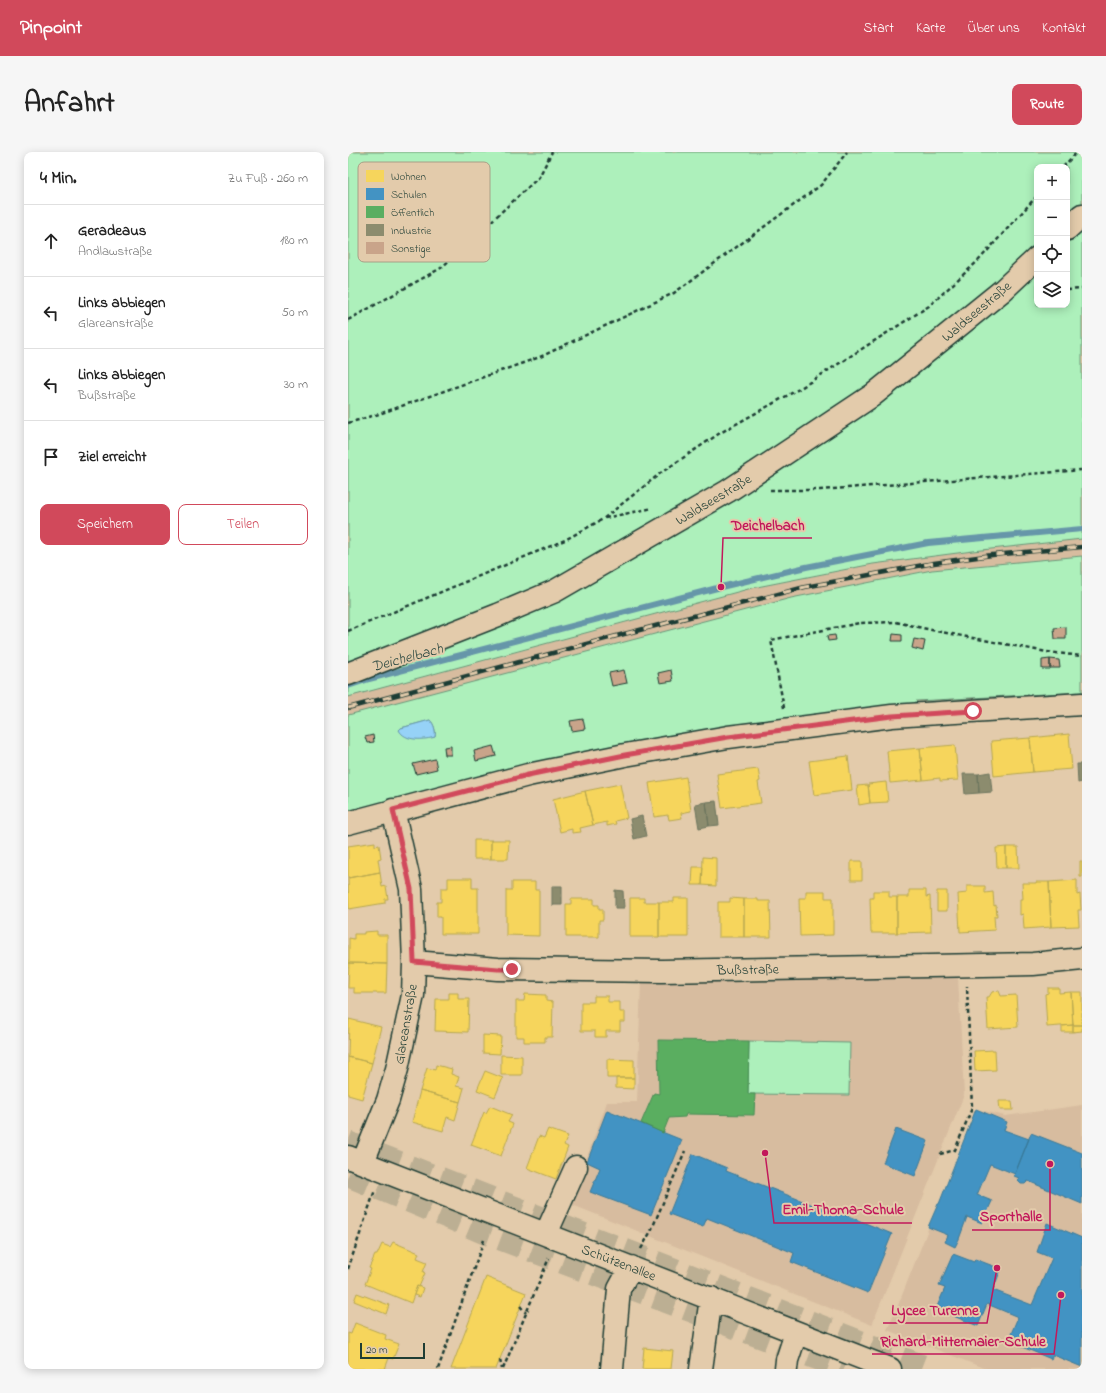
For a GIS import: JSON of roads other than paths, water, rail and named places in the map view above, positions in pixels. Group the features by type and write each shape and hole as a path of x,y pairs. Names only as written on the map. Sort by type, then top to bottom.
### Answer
{"street":[{"path":"1070,226 1082,215"},
{"name":"Waldseestraße","path":"348,674 555,591 728,491 873,395 1003,290 1034,261"},
{"path":"348,823 528,775 625,755 728,737 892,716 1082,704"},
{"name":"Glareanstraße","path":"364,1163 388,1100 397,1068 413,995 414,962 411,889 393,810"},
{"name":"Bußstraße","path":"414,962 498,969 662,970 1033,964 1082,959"},
{"name":"Schützenallee","path":"364,1163 890,1369"},
{"path":"551,1236 576,1167"},
{"path":"612,1369 619,1289 631,1267"},
{"path":"701,1369 710,1298"},
{"path":"786,1369 787,1360 796,1333"}],"water":[{"path":"430,720 433,724 435,737 426,739 410,738 406,737 399,730 401,728"}],"waterway":[{"name":"Deichelbach","path":"348,686 369,679 721,587 806,567 928,543 1082,529"}],"tunnel":[{"path":"348,1142 932,1369"},
{"path":"348,1176 486,1234 844,1369"}],"railway":[{"path":"348,708 805,587 934,563 992,555 1082,547"}],"place":[{"name":"Deichelbach","path":"721,587"},
{"name":"Emil-Thoma-Schule","path":"765,1153"},
{"name":"Sporthalle","path":"1050,1164"},
{"name":"Lycee Turenne","path":"997,1268"},
{"name":"Richard-Mittermaier-Schule","path":"1061,1295"}]}
